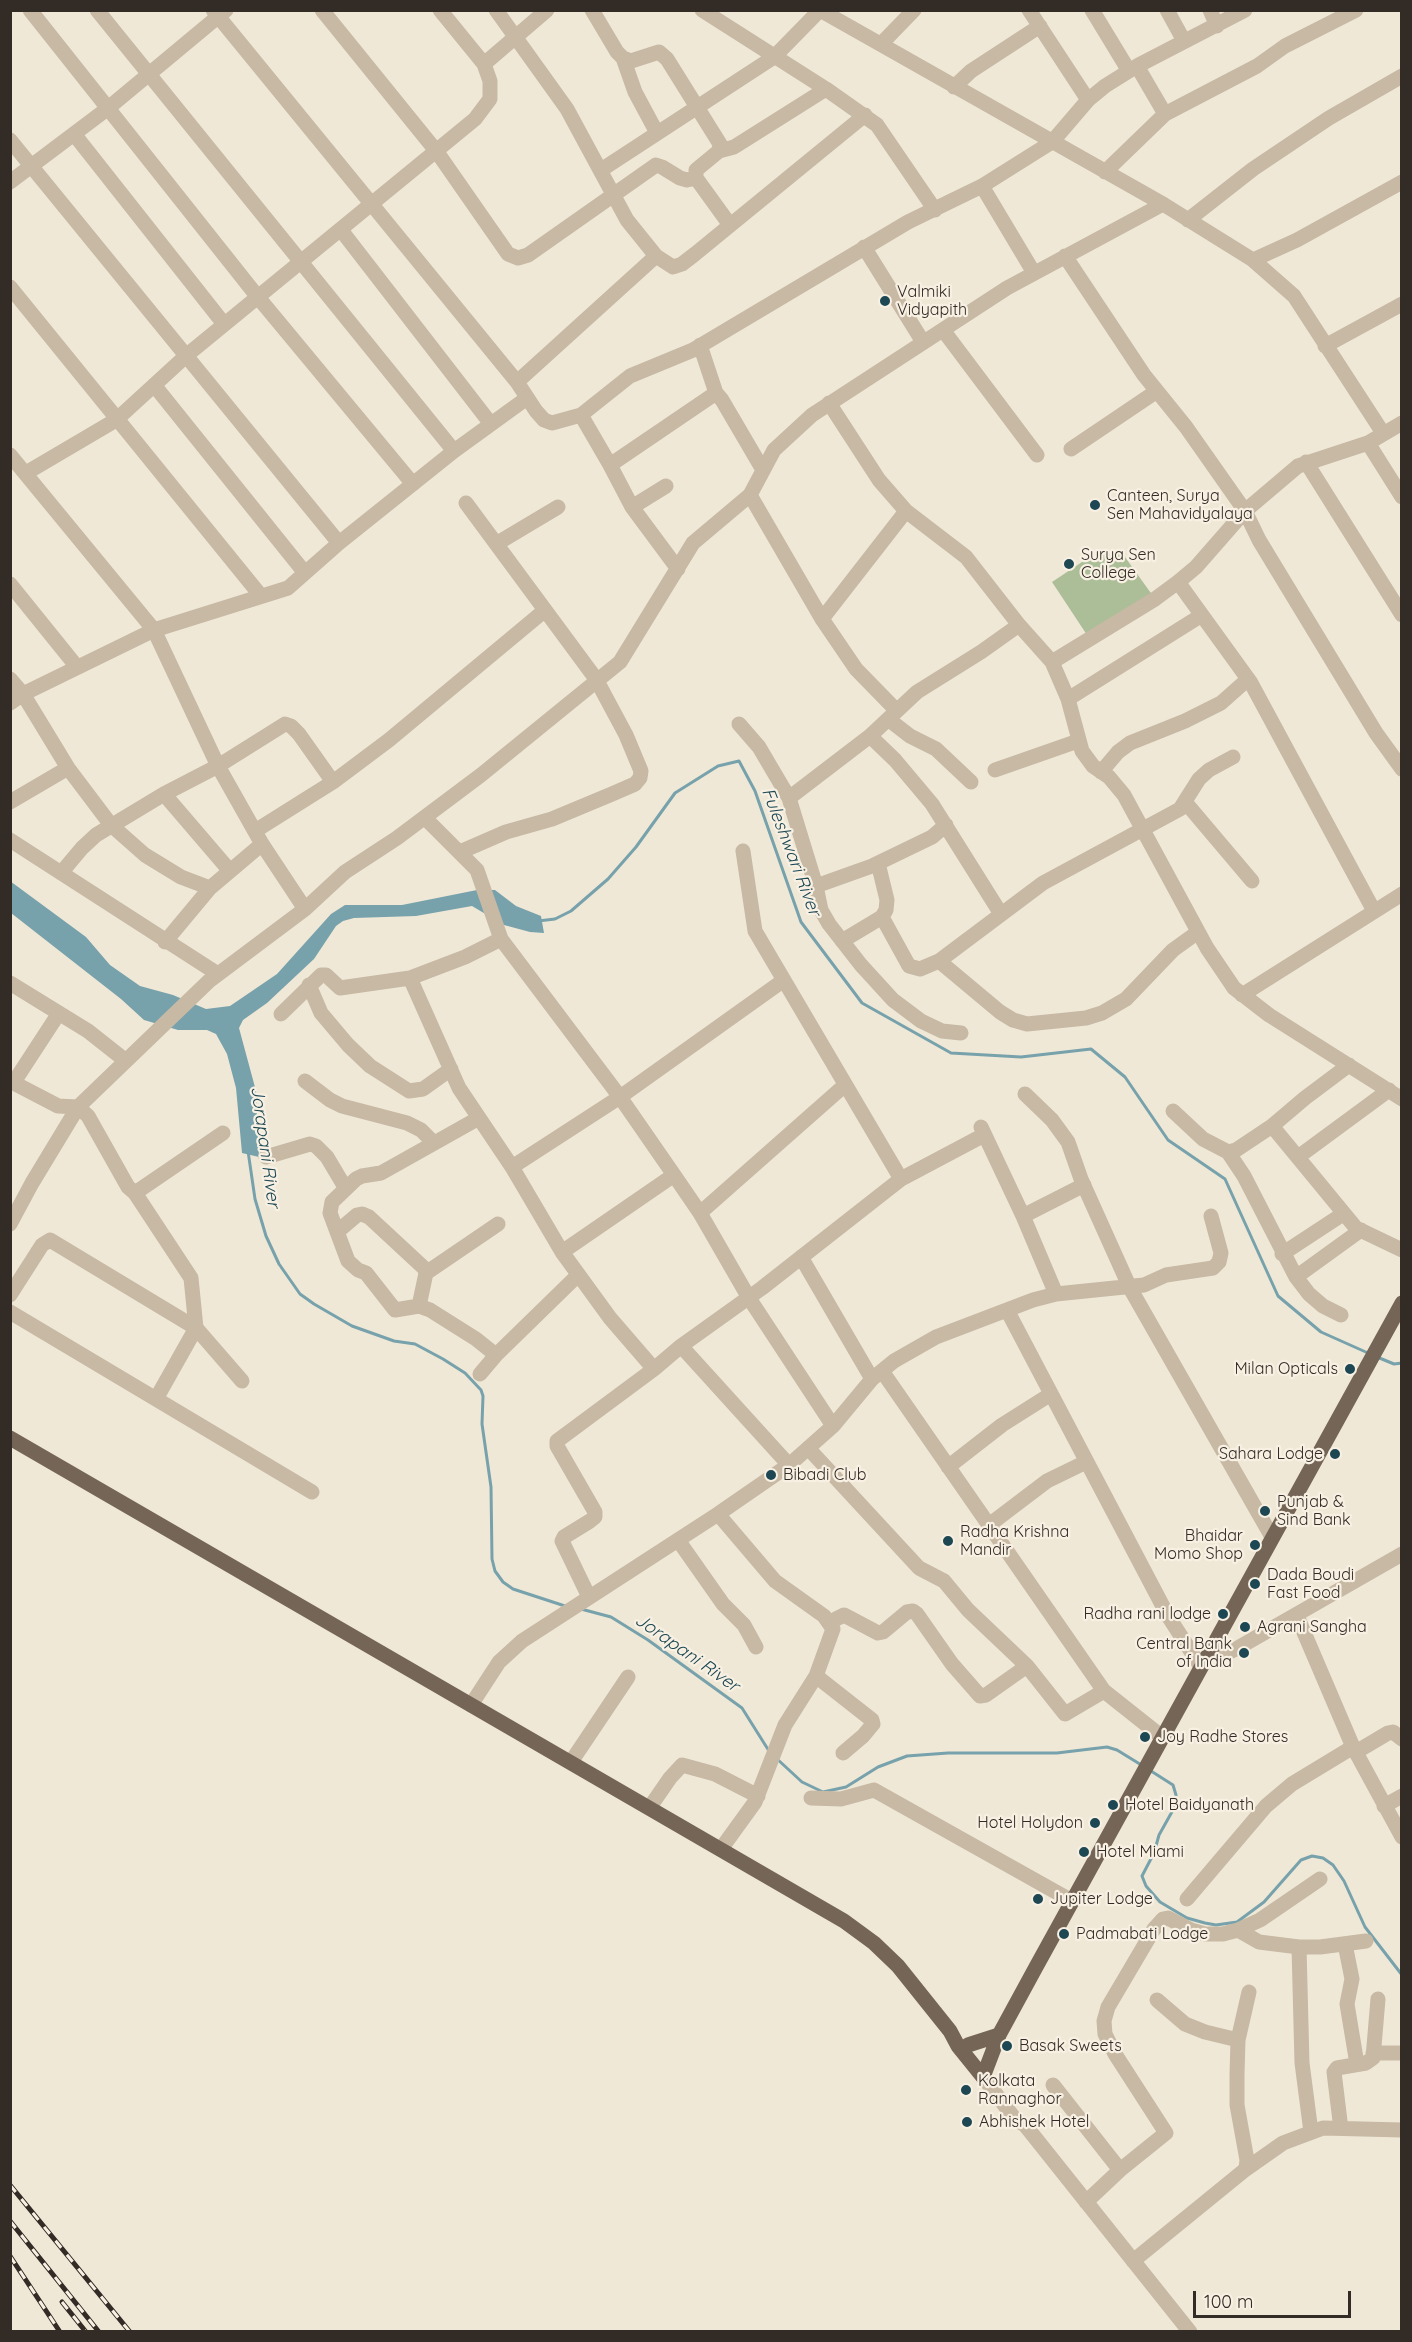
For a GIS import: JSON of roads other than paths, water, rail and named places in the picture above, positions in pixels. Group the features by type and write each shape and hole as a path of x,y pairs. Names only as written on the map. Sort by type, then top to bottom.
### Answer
{"main road":[{"path":"987,2075 999,2035 1401,1303"},
{"path":"10,1438 844,1921 874,1943 898,1966 950,2031 958,2046 987,2075"},
{"path":"950,2031 959,2035 968,2045 987,2075"},
{"path":"968,2045 999,2035"}],"street":[{"path":"30,10 106,109 413,484"},
{"path":"97,10 454,451"},
{"path":"322,10 437,152 508,254 518,258 528,255 656,165 680,178 687,180 696,178"},
{"path":"26,473 116,420 187,355 372,206 475,119 490,99 490,81 484,64 440,10"},
{"path":"496,10 567,109 627,220 656,256 673,267 682,264 865,115"},
{"path":"484,64 547,10"},
{"path":"592,10 623,58 631,61 659,52 667,58 720,144 719,151"},
{"path":"702,10 826,89 877,125 935,210"},
{"path":"601,170 774,57 820,10 1163,204 1253,260 1294,296 1383,433"},
{"path":"880,44 914,10"},
{"path":"1029,10 1088,100"},
{"path":"1092,10 1165,114"},
{"path":"1167,10 1184,41"},
{"path":"1210,10 1217,26"},
{"path":"10,182 106,109 219,13 372,206 517,382 536,410 552,423 581,415 630,376 700,345 908,222 982,186 1052,142 1088,100 1105,86 1133,68 1245,10"},
{"path":"1105,172 1165,114 1257,66 1285,46 1356,10"},
{"path":"954,87 971,71 1040,26"},
{"path":"623,58 635,92 657,133"},
{"path":"1188,220 1253,169 1320,124 1401,76"},
{"path":"730,225 696,178 696,170 719,151 734,147 826,89"},
{"path":"74,134 224,324"},
{"path":"10,140 339,543"},
{"path":"1253,260 1297,240 1401,182"},
{"path":"982,186 1034,273"},
{"path":"10,1224 78,1107 151,1036 214,978 304,909 345,873 425,818 620,662 693,543 750,495 774,450 812,414 1007,288 1163,204"},
{"path":"341,230 491,424"},
{"path":"864,247 923,342"},
{"path":"517,382 656,256"},
{"path":"1065,256 1157,391 1186,427 1245,511 1259,540 1376,733 1401,768"},
{"path":"10,287 261,596"},
{"path":"1325,346 1401,303"},
{"path":"942,330 1037,455"},
{"path":"700,345 716,393 763,470"},
{"path":"154,385 305,573"},
{"path":"1071,450 1157,391"},
{"path":"610,465 716,393"},
{"path":"829,404 879,480 906,512 966,557 1019,625 1052,662 1068,699 1078,741 1088,759 1109,777 1124,795 1198,932 1234,988 1269,1015 1395,1095 1298,1157"},
{"path":"10,703 23,694 154,630 288,588 339,543 491,424 536,410"},
{"path":"581,415 632,507 678,569"},
{"path":"1052,662 1155,599 1178,582 1196,567 1245,511 1306,462 1368,443 1401,423"},
{"path":"1368,443 1401,497"},
{"path":"10,455 154,630 218,766 259,838 304,909"},
{"path":"1306,462 1401,615"},
{"path":"632,507 666,486"},
{"path":"750,495 822,619 856,669 910,736 936,749 971,782"},
{"path":"460,852 485,840 552,819 635,784 640,778 641,771 596,680 466,503"},
{"path":"496,544 558,507"},
{"path":"822,619 906,512"},
{"path":"1178,582 1248,679 1374,911"},
{"path":"10,584 77,667"},
{"path":"165,942 210,888 230,871 259,838 407,726 544,611"},
{"path":"1068,699 1202,615"},
{"path":"789,798 870,736 917,692 1019,625"},
{"path":"10,679 45,727 68,768 111,825 145,855 181,877 210,888"},
{"path":"1101,772 1118,752 1130,744 1221,703 1248,679"},
{"path":"61,873 82,848 111,825 218,766 285,724 291,726 299,734 333,782"},
{"path":"739,724 759,747 789,798 821,910 829,924 861,965 893,1000 921,1021 942,1031 961,1033"},
{"path":"870,736 895,759 925,795 1001,914"},
{"path":"995,770 1078,741"},
{"path":"882,917 909,966 920,969 939,961 1043,883 1180,809 1186,803 1199,779 1209,770 1233,757"},
{"path":"10,802 68,768"},
{"path":"164,794 230,871"},
{"path":"1186,803 1252,881"},
{"path":"425,818 477,870 499,932 620,1097 700,1213 748,1298 833,1426"},
{"path":"816,886 878,863 932,837 946,825"},
{"path":"10,840 165,942 214,978"},
{"path":"743,851 755,931 901,1179"},
{"path":"842,941 882,917 886,910 887,900 878,863"},
{"path":"1242,994 1401,894"},
{"path":"281,1014 321,975 326,975 340,988 410,978 465,957 499,932"},
{"path":"939,961 1000,1012 1013,1020 1027,1024 1086,1018 1102,1013 1126,999 1173,950 1198,932"},
{"path":"410,978 459,1088 512,1167 577,1276 654,1369"},
{"path":"512,1167 620,1097 784,980"},
{"path":"10,983 88,1031 126,1061"},
{"path":"309,986 321,1013 348,1045 370,1066 409,1091 423,1089 451,1069"},
{"path":"59,1013 12,1082 58,1106 78,1107 88,1116 128,1187 135,1193 191,1278 196,1328 156,1399"},
{"path":"1228,1152 1236,1150 1272,1126 1349,1065"},
{"path":"305,1081 342,1106 407,1123 421,1130 434,1143"},
{"path":"700,1213 845,1085"},
{"path":"1025,1094 1052,1120 1068,1142 1084,1185 1130,1288 1272,1537"},
{"path":"1173,1111 1203,1139 1228,1152 1244,1176 1282,1254 1296,1277 1309,1294 1323,1306 1341,1315"},
{"path":"479,1118 381,1173 362,1176 332,1202 330,1207 351,1266 366,1273 395,1310 419,1306 430,1310 496,1355"},
{"path":"1272,1126 1356,1228 1401,1250"},
{"path":"588,1598 562,1541 595,1517 557,1446 557,1441 748,1298 901,1179 982,1131 1023,1216 1056,1294"},
{"path":"135,1193 223,1133"},
{"path":"266,1158 310,1144 316,1146 327,1157 346,1189"},
{"path":"562,1252 674,1175"},
{"path":"1023,1216 1084,1185"},
{"path":"337,1232 352,1218 362,1214 369,1217 420,1264 426,1273"},
{"path":"1282,1254 1343,1214"},
{"path":"471,1705 499,1662 522,1641 718,1514 789,1465 833,1426 877,1375 894,1361 936,1337 1006,1310 1056,1294 1130,1288 1144,1285 1166,1275 1213,1268 1219,1262 1221,1253 1211,1216"},
{"path":"419,1306 426,1273 498,1224"},
{"path":"1296,1277 1361,1230"},
{"path":"10,1295 42,1245 50,1240 196,1328 242,1381"},
{"path":"801,1257 877,1375 948,1467 1104,1691 1161,1740"},
{"path":"480,1374 496,1355 577,1276"},
{"path":"1006,1310 1168,1616 1205,1660 1225,1654 1297,1616 1401,1554"},
{"path":"10,1312 312,1491"},
{"path":"681,1346 789,1465"},
{"path":"948,1467 1002,1425 1051,1394"},
{"path":"808,1448 919,1568 944,1581 968,1610 1027,1666 1065,1714 1104,1691"},
{"path":"989,1525 1047,1481 1086,1462"},
{"path":"718,1514 775,1581 830,1622 833,1629 816,1676 785,1725 776,1745 758,1796 721,1849"},
{"path":"678,1540 723,1604 744,1625 756,1647"},
{"path":"830,1622 844,1615 878,1633 883,1632 907,1612 913,1611 952,1664 980,1696 987,1695 1027,1666"},
{"path":"1297,1616 1354,1749 1401,1837"},
{"path":"816,1676 872,1720 873,1724 863,1736 843,1753"},
{"path":"571,1762 628,1677"},
{"path":"1187,1899 1266,1806 1292,1784 1354,1749 1388,1733 1394,1732 1401,1739"},
{"path":"650,1808 676,1769 682,1765 715,1774 758,1796"},
{"path":"811,1798 841,1799 874,1790 1072,1901"},
{"path":"1384,1806 1401,1796"},
{"path":"1086,2202 1120,2170 1166,2133 1138,2092 1105,2034 1104,2021 1108,2007 1154,1929 1163,1919 1172,1919 1191,1930 1205,1934 1223,1934 1238,1930 1260,1920 1320,1879"},
{"path":"1238,1930 1259,1942 1299,1947 1366,1941"},
{"path":"1345,1944 1352,1979 1347,2004 1357,2064"},
{"path":"1299,1947 1302,2064 1311,2132"},
{"path":"1246,2169 1237,2105 1238,2040 1249,1992"},
{"path":"1338,2128 1340,2121 1335,2070 1370,2061 1373,2054 1378,1999"},
{"path":"1157,2000 1185,2024 1205,2032 1238,2040"},
{"path":"1373,2054 1401,2053"},
{"path":"987,2075 1021,2113 1025,2125 1190,2331"},
{"path":"1053,2085 1120,2170"},
{"path":"1133,2260 1246,2169 1283,2143 1311,2132 1338,2128 1401,2130"}],"water":[{"path":"10,881 86,937 110,965 140,986 173,995 206,1009 230,1006 277,974 331,914 345,905 402,905 477,890 495,890 516,906 541,916 544,933 504,925 472,906 416,916 354,918 336,926 314,959 267,1003 243,1020 239,1028 256,1091 259,1157 242,1153 236,1088 227,1054 216,1034 207,1030 178,1030 144,1020 121,999 11,913"}],"waterway":[{"name":"Fuleshwari River","path":"538,921 555,919 571,911 608,879 636,847 675,793 718,766 739,761 755,791 801,922 862,1003 951,1053 1021,1057 1091,1049 1125,1077 1168,1140 1225,1179 1278,1296 1321,1332 1368,1353"},
{"name":"Jorapani River","path":"248,1151 255,1199 266,1236 279,1264 300,1294 352,1326 394,1341 415,1344 465,1373 481,1390 483,1396 482,1424 491,1487 492,1559 495,1571 503,1582 513,1589 565,1606"},
{"name":"Fuleshwari River","path":"1377,1357 1394,1364 1402,1363"},
{"name":"Jorapani River","path":"581,1609 611,1617 648,1640 742,1708 769,1751"},
{"name":"Jorapani River","path":"776,1758 802,1782 823,1792 846,1787 878,1767 907,1756 948,1753 1057,1753 1107,1747 1117,1750 1143,1766"},
{"name":"Jorapani River","path":"1151,1771 1173,1785 1176,1795 1173,1810 1159,1835 1154,1853 1142,1876 1146,1886 1160,1902 1187,1918 1205,1923 1216,1925 1237,1922 1264,1902 1301,1860 1312,1856 1323,1858 1333,1865 1344,1881 1365,1927 1402,1975"}],"railway":[{"path":"10,2185 130,2332"},
{"path":"10,2221 99,2332"},
{"path":"10,2256 60,2332"},
{"path":"62,2302 86,2332"}],"place":[{"name":"Valmiki Vidyapith","path":"885,301"},
{"name":"Canteen, Surya Sen Mahavidyalaya","path":"1095,505"},
{"name":"Surya Sen College","path":"1069,564"},
{"name":"Milan Opticals","path":"1350,1369"},
{"name":"Sahara Lodge","path":"1335,1454"},
{"name":"Bibadi Club","path":"771,1475"},
{"name":"Punjab & Sind Bank","path":"1265,1511"},
{"name":"Radha Krishna Mandir","path":"948,1541"},
{"name":"Bhaidar Momo Shop","path":"1255,1545"},
{"name":"Dada Boudi Fast Food","path":"1255,1584"},
{"name":"Radha rani lodge","path":"1223,1614"},
{"name":"Agrani Sangha","path":"1245,1627"},
{"name":"Central Bank of India","path":"1244,1653"},
{"name":"Joy Radhe Stores","path":"1145,1737"},
{"name":"Hotel Baidyanath","path":"1113,1805"},
{"name":"Hotel Holydon","path":"1095,1823"},
{"name":"Hotel Miami","path":"1084,1852"},
{"name":"Jupiter Lodge","path":"1038,1899"},
{"name":"Padmabati Lodge","path":"1064,1934"},
{"name":"Basak Sweets","path":"1007,2046"},
{"name":"Kolkata Rannaghor","path":"966,2090"},
{"name":"Abhishek Hotel","path":"967,2122"}]}
